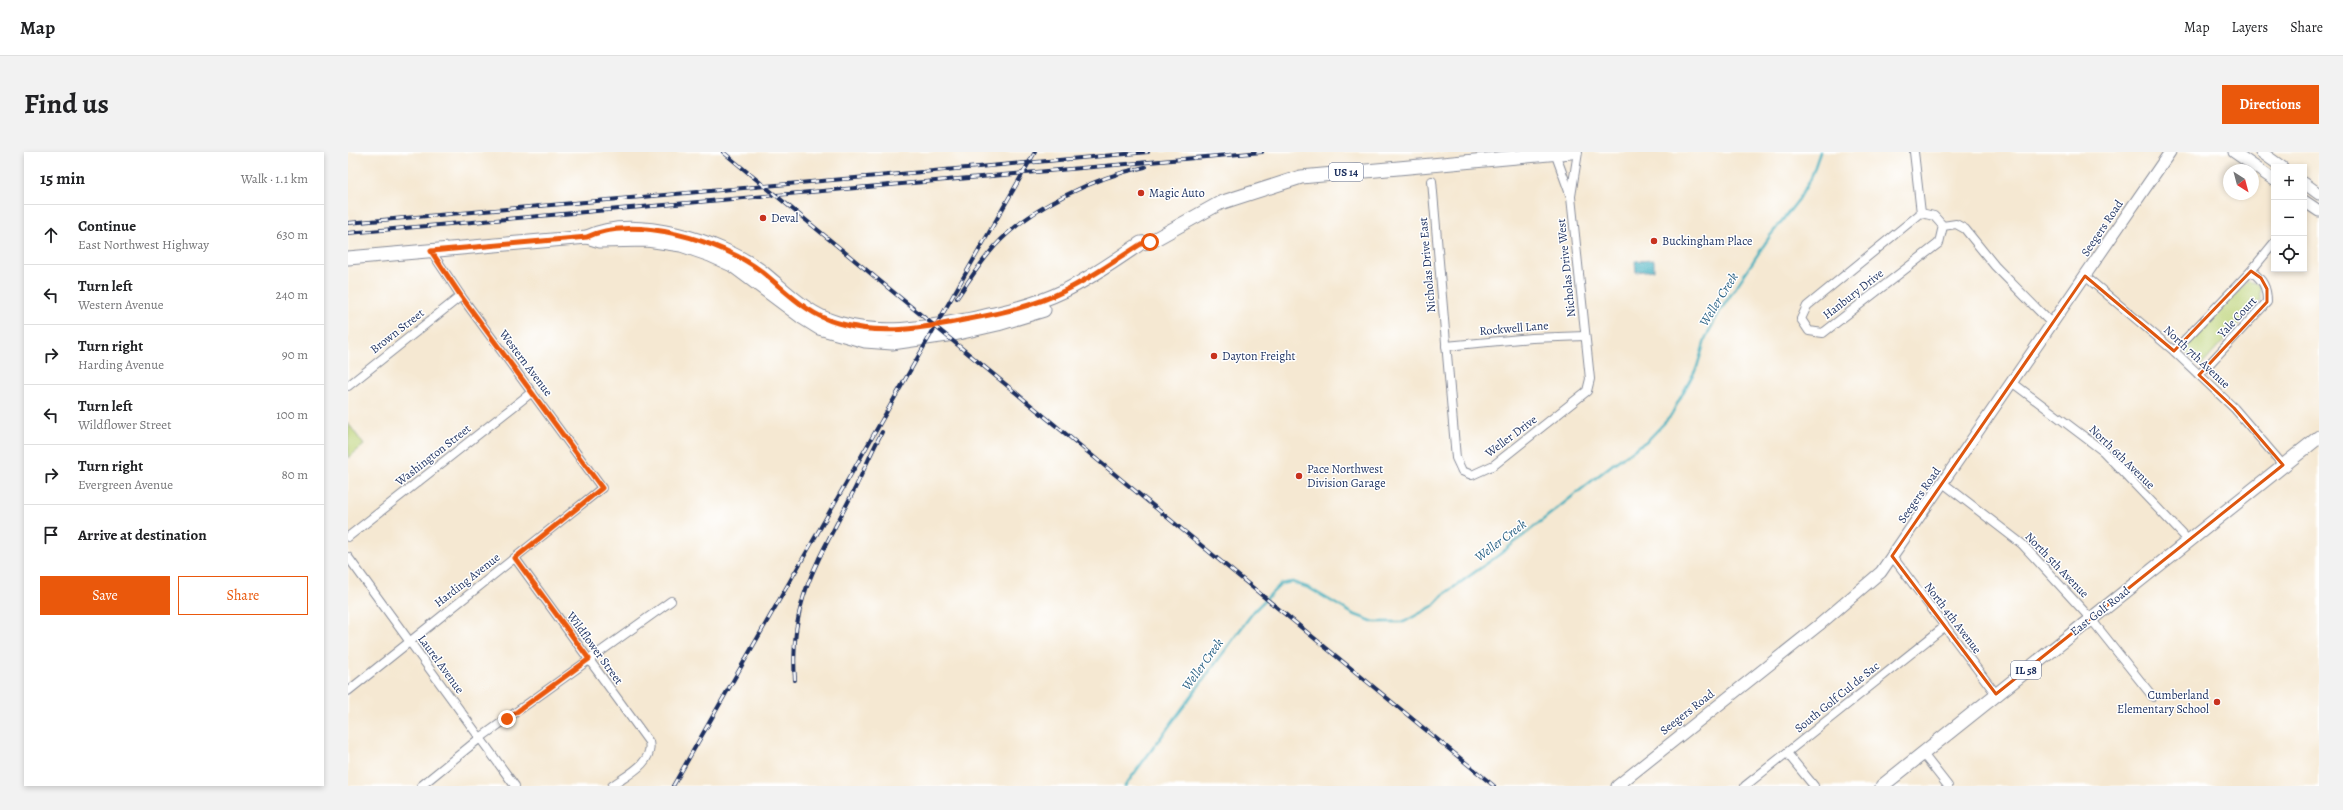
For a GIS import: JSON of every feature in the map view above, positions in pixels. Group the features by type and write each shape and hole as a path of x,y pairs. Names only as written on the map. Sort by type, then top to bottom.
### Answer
{"main road":[{"name":"US 14","path":"348,258 587,237 600,241 654,241 681,245 732,264 803,318 819,328 865,341 892,343 975,330 1037,313 1089,288 1145,252 1150,242 1220,203 1301,177 1571,152"},
{"name":"East Golf Road","path":"1882,786 2319,437"}],"street":[{"name":"Nicholas Drive West","path":"1571,197 1578,152"},
{"path":"1914,152 1921,213 1934,216 1943,226 1956,224 1965,229 1995,266 2052,324"},
{"name":"Seegers Road","path":"1617,786 1853,598 1881,572 2013,383 2170,152"},
{"path":"2234,152 2271,178"},
{"path":"2261,152 2278,164"},
{"name":"Nicholas Drive West","path":"1555,153 1571,197 1585,336"},
{"name":"Nicholas Drive East","path":"1432,181 1446,346"},
{"path":"2307,185 2317,192 2307,200"},
{"path":"2307,204 2319,211"},
{"name":"Hanbury Drive","path":"1921,213 1807,306 1801,319 1809,331 1823,332 1939,243 1943,226"},
{"name":"Yale Court","path":"2174,351 2251,271 2271,247"},
{"name":"Western Avenue","path":"431,251 461,296 602,488"},
{"name":"Yale Court","path":"2199,375 2267,302 2267,289 2261,278 2251,271"},
{"name":"North 7th Avenue","path":"2085,276 2174,351 2234,408 2283,466"},
{"name":"Brown Street","path":"348,386 461,296"},
{"name":"Weller Drive","path":"1446,346 1456,458 1462,471 1472,475 1494,465 1587,391 1590,379 1585,336"},
{"name":"Rockwell Lane","path":"1446,346 1532,338 1585,336"},
{"name":"North 6th Avenue","path":"2013,383 2103,452 2189,541"},
{"name":"Washington Street","path":"348,537 532,392"},
{"name":"North 5th Avenue","path":"1943,483 2022,544 2091,619 2154,697"},
{"name":"Harding Avenue","path":"348,691 602,488"},
{"name":"North 4th Avenue","path":"1892,556 1944,627 1996,694"},
{"name":"Laurel Avenue","path":"348,557 514,786"},
{"name":"Wildflower Street","path":"515,558 649,742 650,754 641,765 612,786"},
{"path":"421,786 480,738 671,601"},
{"name":"South Golf Cul de Sac","path":"1745,786 1944,627"},
{"path":"1787,753 1814,786"},
{"path":"1923,754 1948,786"}],"highlighted area":[{"path":"2251,271 2261,278 2267,289 2267,302 2199,375 2234,408 2283,465 1996,694 1892,556 2085,276 2174,351"}],"green space":[{"path":"2248,281 2255,283 2260,287 2260,301 2201,366 2183,350"},
{"path":"348,423 364,445 348,458"}],"water":[{"path":"1654,260 1654,270 1636,272 1635,261"}],"waterway":[{"name":"Weller Creek","path":"1125,786 1254,611 1281,584 1292,582 1309,588 1353,614 1374,622 1404,622 1433,606 1443,595 1500,554 1613,464 1648,440 1670,417 1697,367 1706,337 1720,311 1770,236 1799,199 1811,178 1820,152"}],"railway":[{"path":"723,152 1494,786"},
{"path":"673,786 1035,152"},
{"path":"348,223 1148,152"},
{"path":"348,233 1262,152"},
{"path":"957,298 995,246 1009,232 1026,219 1044,207 1085,186 1105,178 1145,167"},
{"path":"795,680 794,653 796,629 807,586 882,432"}],"place":[{"name":"Magic Auto","path":"1141,193"},
{"name":"Deval","path":"763,218"},
{"name":"Buckingham Place","path":"1654,241"},
{"name":"Dayton Freight","path":"1214,356"},
{"name":"Pace Northwest Division Garage","path":"1299,476"},
{"name":"Cumberland Elementary School","path":"2217,702"}],"route":[{"path":"507,719 589,659 515,558 602,488 461,296 431,251 587,237 598,232 643,229 676,234 705,241 729,252 761,272 800,304 820,316 837,323 864,329 894,331 911,330 995,314 1032,305 1085,281 1141,244 1150,242"}]}
